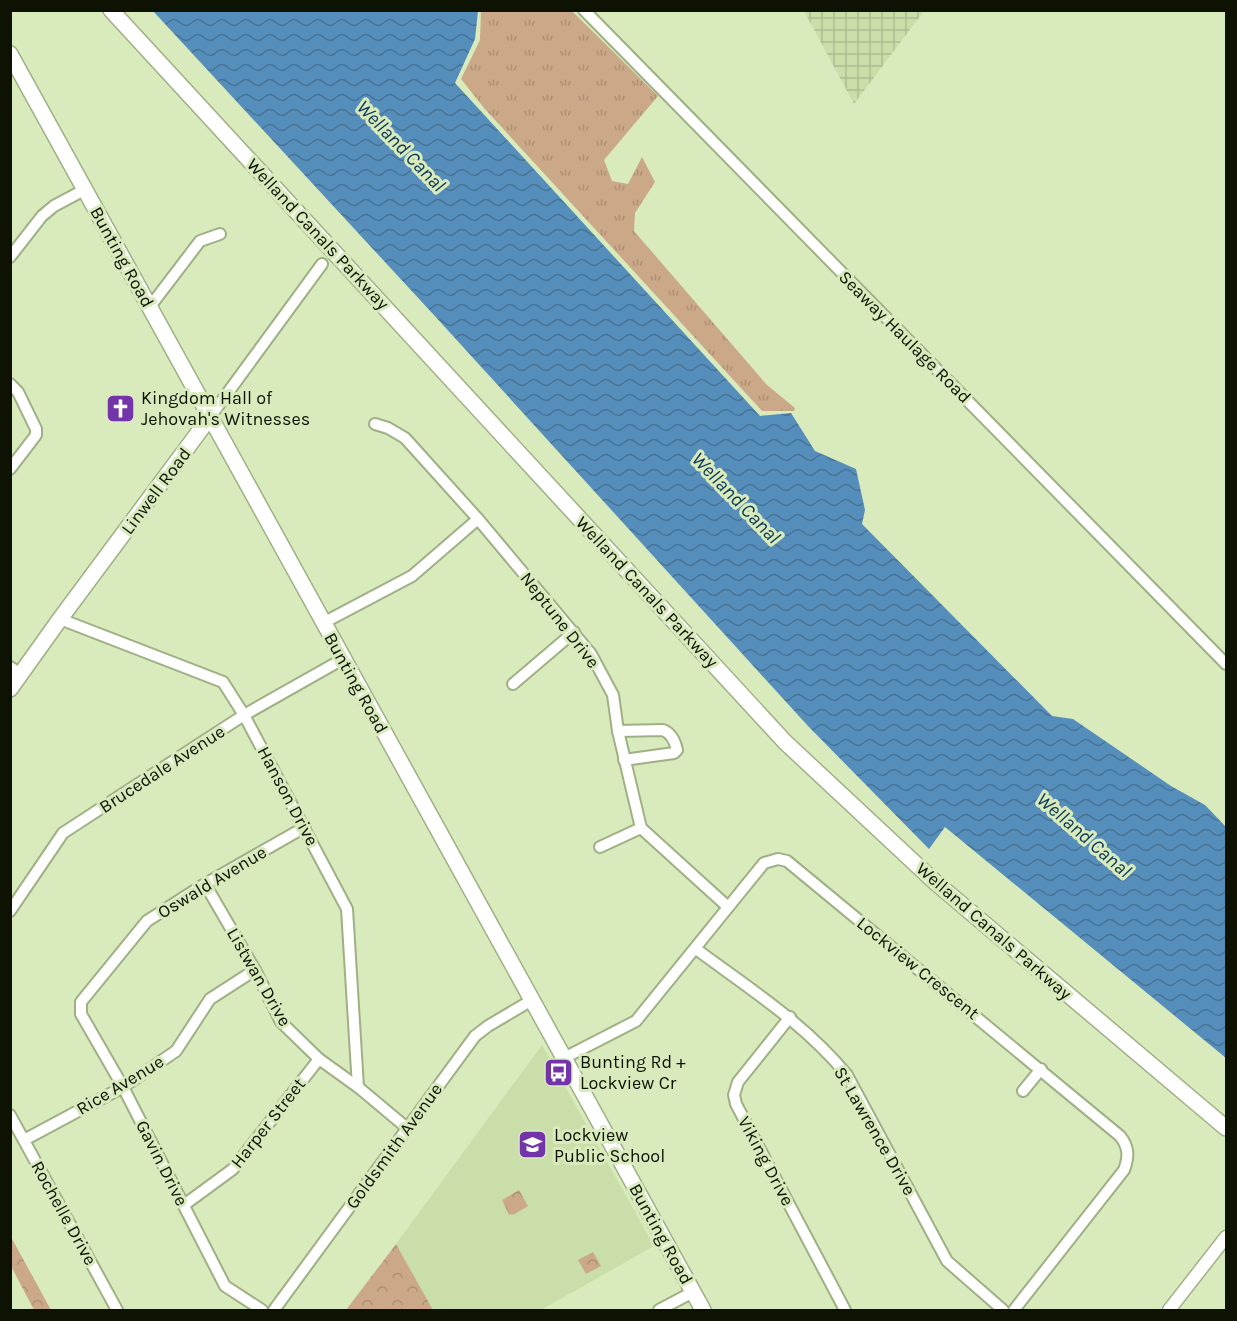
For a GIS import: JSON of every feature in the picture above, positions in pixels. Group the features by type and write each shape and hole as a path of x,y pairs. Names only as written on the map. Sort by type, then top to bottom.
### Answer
{"main road":[{"name":"Welland Canals Parkway","path":"111,10 785,742 934,882 1227,1128"},
{"name":"Bunting Road","path":"10,54 704,1311"},
{"name":"Linwell Road","path":"10,689 16,671 60,618 210,417"}],"street":[{"name":"Seaway Haulage Road","path":"584,10 1227,664"},
{"path":"10,257 42,216 54,206 84,190"},
{"path":"149,308 200,241 220,234"},
{"name":"Linwell Road","path":"210,417 322,264"},
{"path":"10,384 18,392 36,429 36,435 10,469"},
{"name":"Neptune Drive","path":"375,424 388,428 405,438 478,519 591,654 613,694 618,731 640,828"},
{"path":"323,623 412,576 478,519"},
{"name":"Hanson Drive","path":"60,618 223,682 244,714 347,909 358,1087"},
{"path":"513,684 574,632"},
{"name":"Brucedale Avenue","path":"10,911 63,833 244,714 343,659"},
{"path":"618,731 663,730 668,732 676,744 677,750 674,753 624,760"},
{"name":"Oswald Avenue","path":"81,1002 147,921 205,884 305,827"},
{"path":"600,846 640,828 728,907"},
{"name":"Lockview Crescent","path":"564,1058 636,1021 764,863 778,859 787,861 1041,1069 1125,1142 1128,1158 1124,1170 1014,1311"},
{"name":"Listwan Drive","path":"205,884 255,969 281,1022 319,1059 358,1087 407,1128"},
{"name":"St Lawrence Drive","path":"696,949 790,1017 826,1049 847,1075 947,1261 1003,1311"},
{"name":"Rice Avenue","path":"24,1140 123,1087 176,1051 210,999 255,969"},
{"name":"Goldsmith Avenue","path":"274,1311 475,1036 532,1000"},
{"name":"Gavin Drive","path":"81,1002 81,1014 123,1087 225,1286 262,1311"},
{"name":"Viking Drive","path":"790,1017 738,1082 734,1095 736,1104 845,1311"},
{"name":"Harper Street","path":"184,1205 233,1169 319,1059"},
{"path":"1023,1091 1041,1069"},
{"name":"Rochelle Drive","path":"10,1115 117,1311"},
{"path":"1169,1311 1227,1236"},
{"path":"659,1311 693,1292"}],"shaded area":[{"path":"804,11 924,11 854,104"},
{"name":"Lockview Public School","path":"542,1045 654,1246 541,1310 433,1310 396,1244"}],"green space":[{"path":"481,11 572,11 658,96 604,160 612,181 628,184 642,157 655,182 635,213 634,231 767,385 795,408 794,411 762,411 484,108 461,79 480,40"},
{"path":"519,1190 528,1206 509,1215 502,1200"},
{"path":"10,1237 51,1310 34,1310 11,1266"},
{"path":"396,1244 433,1310 346,1310"},
{"path":"593,1252 601,1266 586,1274 578,1260"}],"water":[{"name":"Welland Canal","path":"153,11 478,11 475,39 455,83 760,416 791,413 815,451 856,469 865,510 862,524 1052,716 1073,719 1171,786 1205,805 1226,827 1226,1058 945,827 929,849 808,726"}],"place":[{"name":"Kingdom Hall of Jehovah's Witnesses","path":"120,408"},
{"name":"Bunting Rd + Lockview Cr","path":"559,1072"},
{"name":"Lockview Public School","path":"533,1145"}]}
